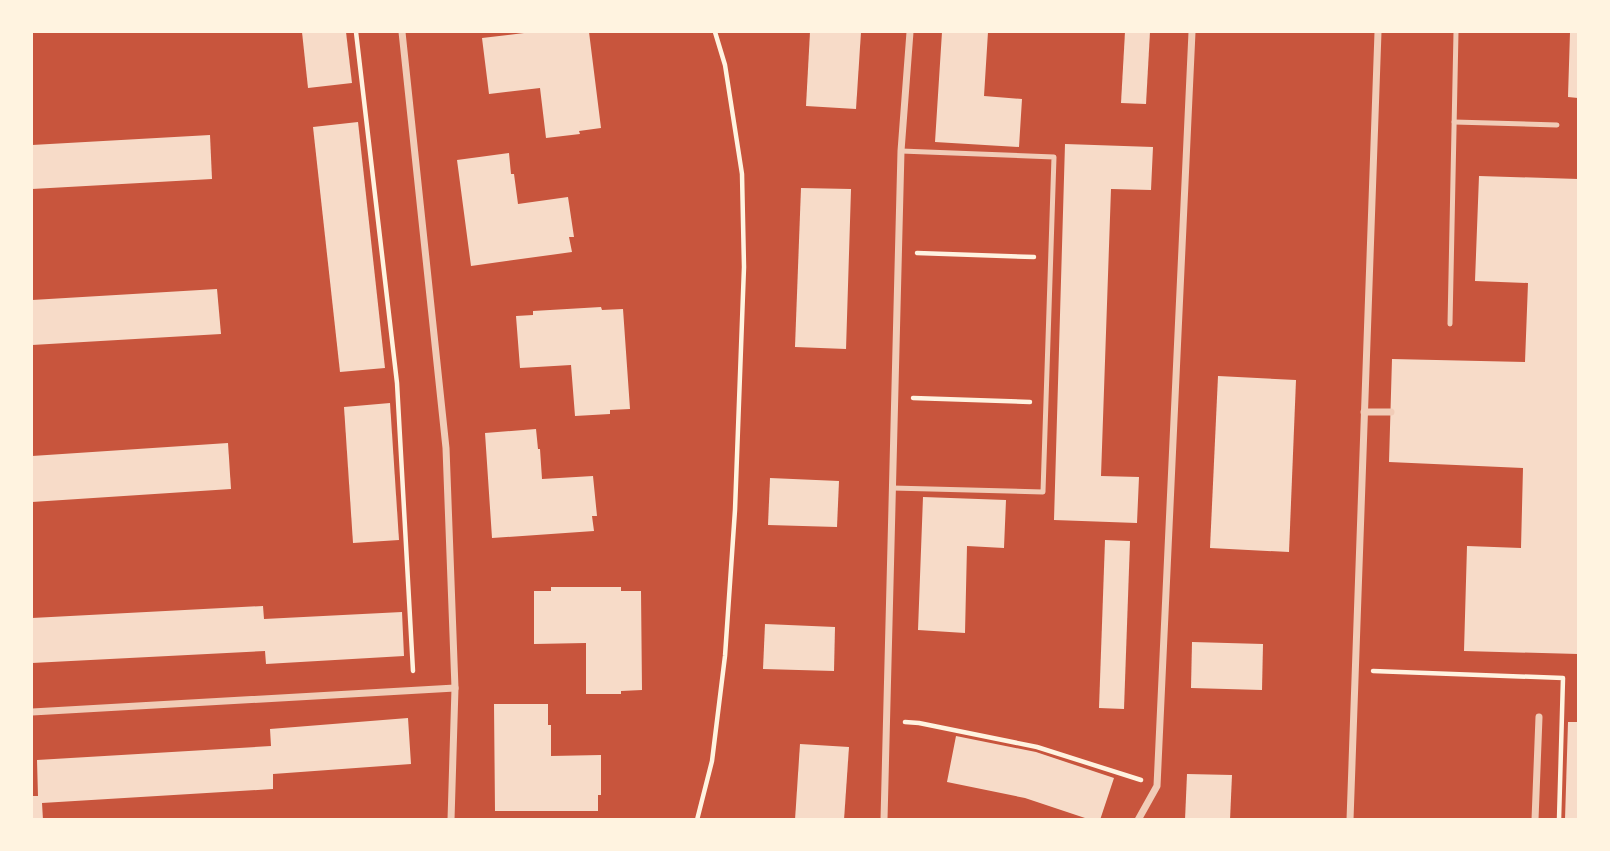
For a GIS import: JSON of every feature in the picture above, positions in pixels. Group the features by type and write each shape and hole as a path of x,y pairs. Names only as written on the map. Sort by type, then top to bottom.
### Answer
{"street":[{"path":"401,32 446,448 455,688 451,820"},
{"path":"884,820 901,150 910,32"},
{"path":"1138,820 1157,786 1192,32"},
{"path":"1350,820 1378,32"},
{"path":"1364,412 1391,412"},
{"path":"32,712 455,688"},
{"path":"1535,820 1539,717"}],"lane":[{"path":"1450,324 1456,32"},
{"path":"1454,122 1557,125"},
{"path":"892,488 1043,492 1054,157 901,150"}],"path":[{"path":"356,32 397,383 414,690"},
{"path":"697,820 712,761 726,656 735,510 744,267 742,174 725,65 715,32"},
{"path":"898,252 1051,258"},
{"path":"895,398 1046,403"},
{"path":"1354,671 1563,678 1559,820"},
{"path":"887,720 919,723 1037,747 1118,771 1157,786"}],"building":[{"path":"302,32 346,32 352,83 308,88"},
{"path":"532,32 589,32 601,128 579,131 580,134 546,138 540,88 489,94 482,38"},
{"path":"810,32 861,32 856,109 806,106"},
{"path":"942,32 988,32 984,96 1022,99 1019,147 935,142"},
{"path":"1125,32 1150,32 1146,104 1121,103"},
{"path":"1570,32 1578,32 1578,98 1568,97"},
{"path":"358,122 385,368 340,372 313,127"},
{"path":"210,135 212,179 32,189 32,145"},
{"path":"1065,144 1153,147 1151,190 1111,189 1101,476 1139,477 1137,523 1054,520"},
{"path":"509,153 518,204 568,197 574,237 569,237 572,252 471,266 457,160"},
{"path":"1479,176 1578,179 1578,654 1464,651 1467,546 1521,548 1523,468 1389,462 1392,359 1525,362 1528,283 1475,281"},
{"path":"801,188 851,189 846,349 795,347"},
{"path":"217,289 221,334 32,345 32,300"},
{"path":"601,307 602,310 623,309 630,409 610,410 610,414 575,416 571,365 520,368 516,316 533,315 533,311"},
{"path":"1218,376 1296,380 1289,552 1210,548"},
{"path":"390,403 399,540 353,543 344,407"},
{"path":"536,429 542,479 593,476 597,516 592,516 594,531 492,538 485,433"},
{"path":"228,443 231,489 32,502 32,456"},
{"path":"770,478 839,481 837,527 768,525"},
{"path":"923,497 1006,500 1004,548 967,546 965,633 918,630"},
{"path":"1105,540 1130,541 1124,709 1099,708"},
{"path":"551,587 621,587 621,591 641,591 642,690 621,691 621,694 586,694 586,643 534,644 534,591 551,591"},
{"path":"263,606 264,619 402,612 404,656 266,664 265,651 32,663 32,618"},
{"path":"765,624 835,627 834,671 763,669"},
{"path":"1192,642 1263,644 1262,690 1191,688"},
{"path":"494,704 548,704 551,756 601,755 601,795 598,795 598,811 495,811"},
{"path":"408,718 411,764 273,774 273,789 42,803 43,820 32,820 32,796 38,796 37,760 271,746 270,729"},
{"path":"1568,722 1578,722 1578,820 1565,820"},
{"path":"956,736 1036,752 1114,778 1100,820 1091,820 1025,798 947,782"},
{"path":"800,744 849,747 844,820 795,820"},
{"path":"1187,774 1232,775 1230,820 1185,820"}]}
